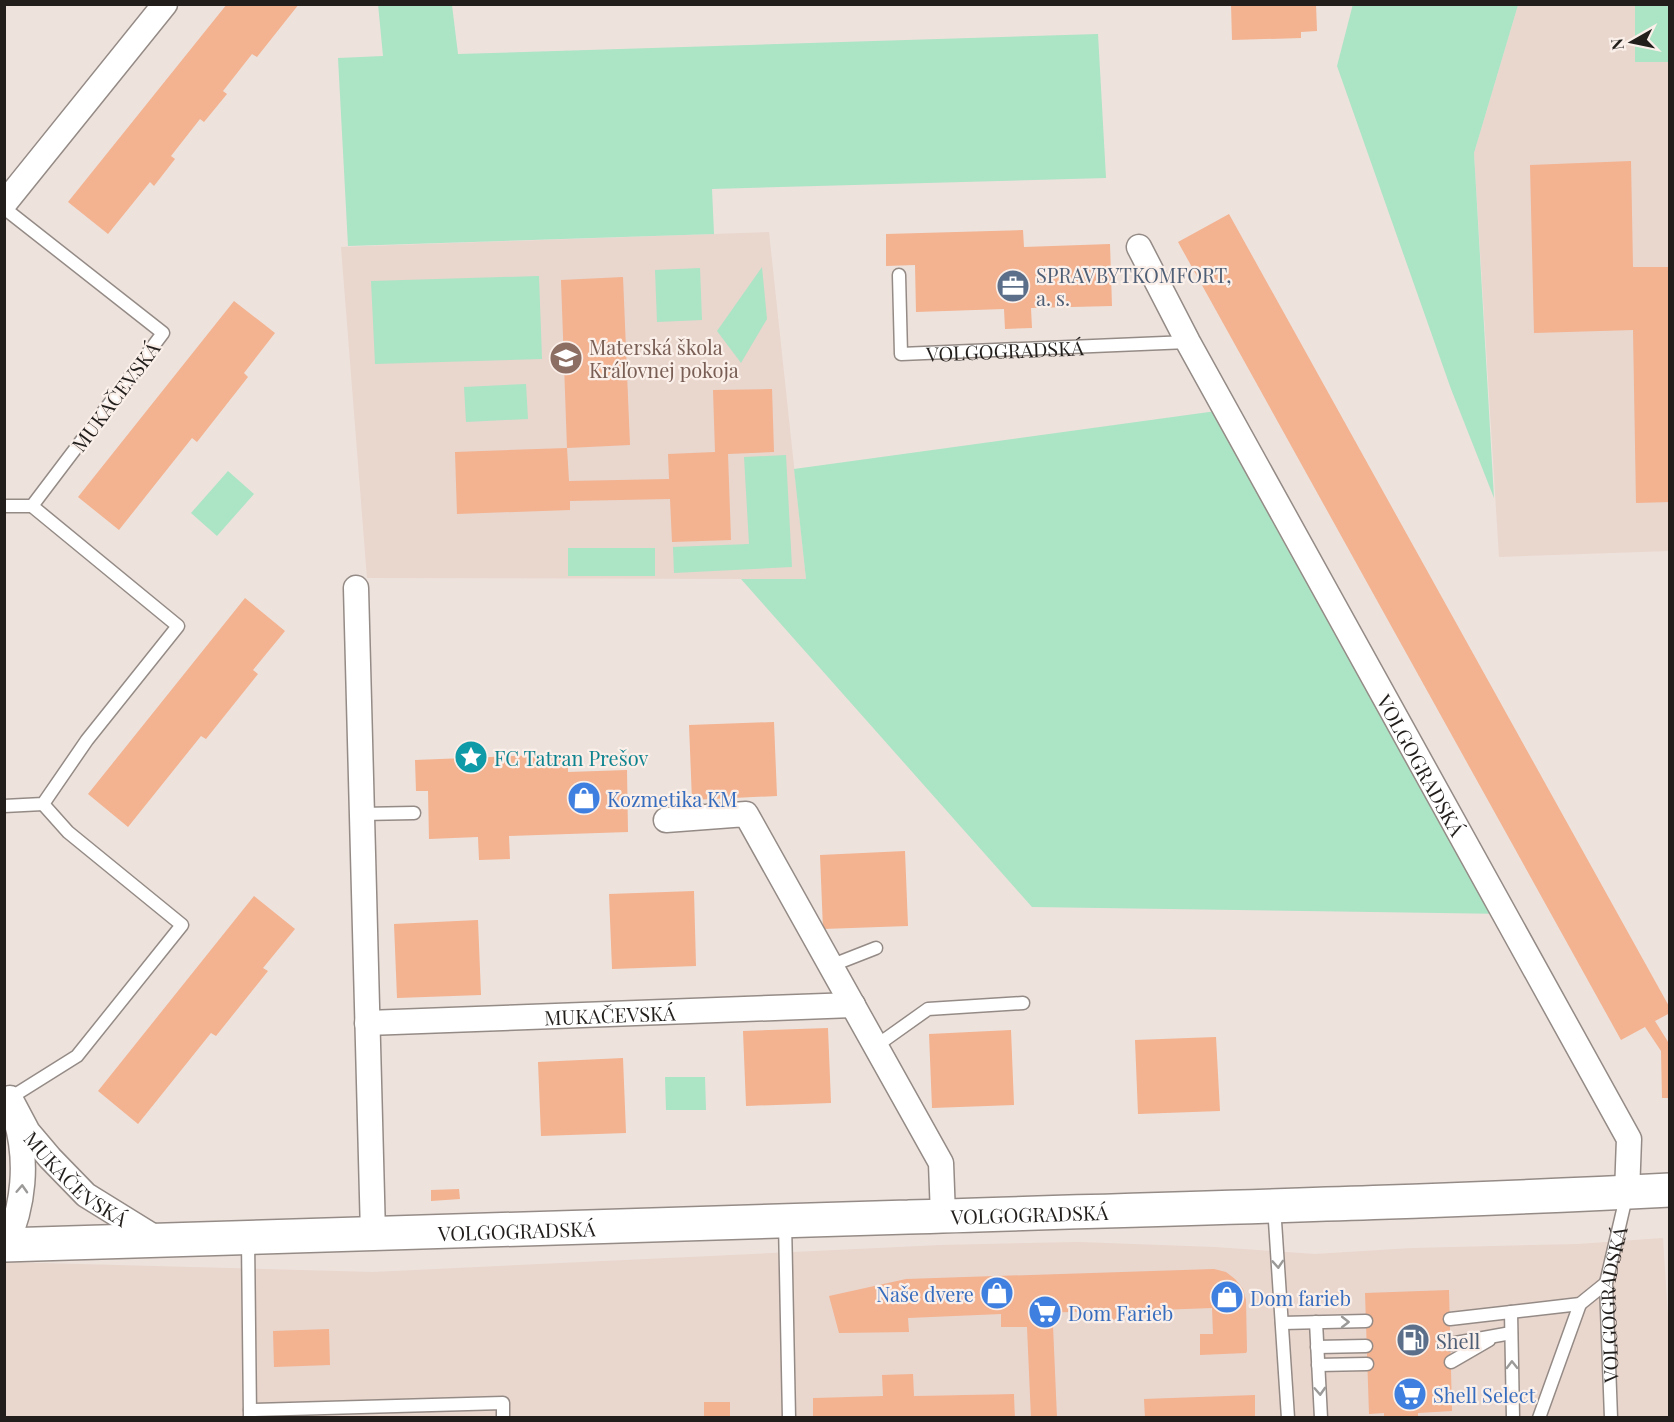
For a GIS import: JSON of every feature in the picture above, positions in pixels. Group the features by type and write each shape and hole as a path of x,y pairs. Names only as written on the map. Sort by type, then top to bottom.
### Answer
{"street":[{"name":"MUKAČEVSKÁ","path":"4,206 165,4"},
{"name":"VOLGOGRADSKÁ","path":"1138,247 1188,342 1629,1139 1627,1193"},
{"path":"356,588 373,1234"},
{"path":"666,820 746,814 941,1163 943,1216"},
{"name":"MUKAČEVSKÁ","path":"367,1023 853,1005"},
{"name":"MUKAČEVSKÁ","path":"7,1090 28,1132 86,1195 162,1242"},
{"name":"MUKAČEVSKÁ","path":"5,1244 16,1224 23,1192 21,1137 7,1090"},
{"name":"VOLGOGRADSKÁ","path":"5,1244 162,1242 1274,1206 1670,1190"}],"lane":[{"name":"MUKAČEVSKÁ","path":"4,206 163,333 32,506"},
{"name":"VOLGOGRADSKÁ","path":"899,275 901,354 1188,342"},
{"path":"4,506 32,506 178,626 87,740 43,804"},
{"path":"4,806 43,804"},
{"path":"7,1090 78,1056 182,924 68,832 43,804"},
{"path":"361,814 414,813"},
{"path":"831,966 876,948"},
{"path":"876,1046 928,1009 1023,1003"},
{"name":"VOLGOGRADSKÁ","path":"1611,1418 1606,1282 1627,1193"},
{"path":"1274,1206 1288,1418"},
{"path":"785,1221 789,1418"},
{"path":"248,1238 250,1414 503,1403 503,1418"},
{"path":"1539,1418 1580,1304 1606,1282"},
{"path":"1450,1319 1580,1304"},
{"path":"1511,1312 1513,1418"},
{"path":"1282,1323 1365,1321"},
{"path":"1316,1322 1321,1418"},
{"path":"1450,1344 1511,1333"},
{"path":"1451,1362 1497,1336"},
{"path":"1317,1347 1366,1346"},
{"path":"1318,1365 1366,1364"}],"shaded area":[{"path":"1518,5 1669,5 1669,551 1499,557 1474,153"},
{"name":"Materská škola Kráľovnej pokoja","path":"769,232 806,579 367,578 341,247"},
{"path":"1663,1238 1670,1348 1669,1417 1015,1418 1014,1394 813,1398 813,1418 5,1418 5,1262 373,1272 941,1245 1079,1242 1214,1247 1315,1254 1412,1248 1578,1244"}],"green space":[{"path":"378,4 452,5 458,54 1098,34 1106,178 712,189 714,234 348,246 338,58 383,56"},
{"path":"1353,4 1518,5 1474,153 1494,498 1451,389 1337,66"},
{"path":"1635,5 1669,5 1669,62 1635,62"},
{"path":"762,267 767,319 741,363 717,331"},
{"path":"700,268 702,320 657,322 655,270"},
{"path":"539,276 542,359 375,364 371,281"},
{"path":"526,384 528,419 466,422 464,387"},
{"path":"1231,409 1508,914 1032,907 741,579 806,579 794,469"},
{"path":"786,455 792,567 674,573 673,547 749,544 744,457"},
{"path":"228,471 254,494 217,536 191,513"},
{"path":"568,548 655,548 655,576 568,576"},
{"path":"665,1077 705,1077 706,1110 666,1110"}],"building":[{"path":"227,4 299,4 257,57 252,54 223,91 227,94 204,122 200,119 171,156 175,159 154,186 150,182 108,234 68,202"},
{"path":"1231,4 1316,4 1317,31 1301,32 1301,38 1232,40"},
{"path":"1631,161 1633,267 1670,267 1670,502 1636,503 1633,330 1534,333 1530,165"},
{"path":"1229,214 1670,1008 1670,1013 1655,1021 1670,1045 1670,1098 1662,1098 1661,1051 1645,1027 1621,1040 1178,242"},
{"name":"SPRAVBYTKOMFORT, a. s.","path":"1023,230 1024,247 1110,244 1112,306 1031,308 1032,328 1005,329 1004,309 916,312 915,265 886,266 886,234"},
{"path":"623,277 630,445 567,448 561,280"},
{"path":"234,301 275,333 244,373 248,377 197,442 192,438 119,530 78,497"},
{"path":"772,389 774,452 728,454 731,540 672,542 670,499 570,501 570,510 457,514 455,452 567,448 569,481 669,479 668,454 715,452 713,390"},
{"path":"245,598 285,631 253,670 258,674 206,739 201,736 128,827 88,794"},
{"path":"774,722 777,796 692,800 689,725"},
{"path":"568,754 568,772 627,770 628,832 509,836 510,859 479,860 478,837 429,839 428,791 416,791 415,760"},
{"path":"905,851 908,926 823,929 820,855"},
{"path":"694,891 696,966 612,969 609,894"},
{"path":"254,896 295,929 263,968 268,971 216,1036 211,1033 138,1124 98,1091"},
{"path":"478,920 481,995 397,998 394,924"},
{"path":"828,1028 831,1103 746,1106 743,1031"},
{"path":"1011,1030 1014,1105 932,1108 929,1034"},
{"path":"1216,1037 1220,1111 1138,1114 1135,1040"},
{"path":"623,1058 626,1133 541,1136 538,1062"},
{"path":"459,1189 460,1199 431,1201 431,1190"},
{"path":"1214,1269 1226,1272 1243,1289 1246,1300 1246,1353 1200,1355 1200,1334 1213,1334 1212,1308 1131,1311 1131,1319 1102,1320 1102,1311 1039,1313 1040,1326 1053,1326 1057,1418 1031,1418 1027,1327 1001,1327 1001,1314 908,1318 909,1332 839,1333 829,1296 906,1279"},
{"path":"1449,1290 1452,1411 1418,1413 1418,1418 1384,1418 1384,1413 1369,1414 1365,1293"},
{"path":"329,1329 330,1365 274,1367 273,1331"},
{"path":"913,1374 914,1396 1014,1394 1015,1418 813,1418 813,1398 883,1396 882,1375"},
{"path":"1255,1395 1255,1418 1145,1418 1144,1399"},
{"path":"704,1402 730,1402 730,1418 704,1418"}],"place":[{"name":"SPRAVBYTKOMFORT, a. s.","path":"1013,286"},
{"name":"Materská škola Kráľovnej pokoja","path":"566,358"},
{"name":"FC Tatran Prešov","path":"471,757"},
{"name":"Kozmetika KM","path":"584,798"},
{"name":"Naše dvere","path":"997,1293"},
{"name":"Dom farieb","path":"1227,1297"},
{"name":"Dom Farieb","path":"1045,1312"},
{"name":"Shell","path":"1413,1340"},
{"name":"Shell Select","path":"1410,1394"}]}
